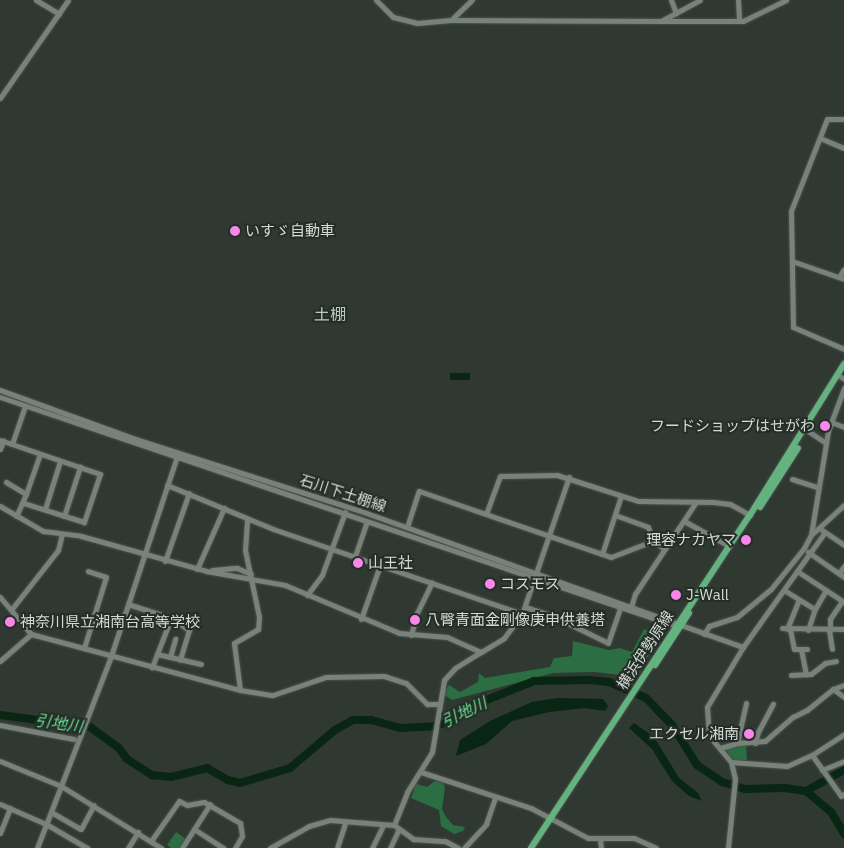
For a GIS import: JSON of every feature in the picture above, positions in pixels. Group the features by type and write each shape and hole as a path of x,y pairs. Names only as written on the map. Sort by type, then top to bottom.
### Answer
{"main road":[{"name":"横浜伊勢原線","path":"679,625 844,364"},
{"name":"横浜伊勢原線","path":"531,848 552,819 843,376"},
{"name":"横浜伊勢原線","path":"535,848 552,819"}],"street":[{"path":"36,0 59,14"},
{"path":"0,98 68,0"},
{"path":"376,0 388,14 408,22 450,20 739,21 786,0"},
{"path":"450,20 472,0"},
{"path":"671,0 676,13"},
{"path":"661,21 700,0"},
{"path":"738,0 739,21"},
{"path":"844,120 827,119 791,211 793,327 844,349"},
{"path":"820,138 844,148"},
{"path":"792,261 842,278 844,269"},
{"path":"704,634 709,626 736,616 771,589 804,548 811,535 831,422 844,388"},
{"name":"石川下土棚線","path":"0,390 177,456 407,527 679,625"},
{"name":"石川下土棚線","path":"0,397 620,609 679,625"},
{"path":"12,444 24,406"},
{"path":"831,422 844,427"},
{"path":"808,431 826,443"},
{"path":"0,449 1,441 100,474 84,522 23,503"},
{"path":"16,516 23,503 40,454"},
{"path":"37,848 61,786 76,740 111,656 177,456"},
{"path":"45,510 60,461"},
{"path":"64,516 80,467"},
{"path":"486,514 500,476 569,477 621,496 651,502 726,503 750,515"},
{"path":"390,848 407,792 432,752 437,731 439,704 448,675 504,638 522,614 536,580 569,477"},
{"path":"792,479 819,488"},
{"path":"6,482 26,494"},
{"path":"167,485 224,508 247,520 522,614"},
{"path":"407,527 419,491 611,557 654,541"},
{"path":"164,561 189,493"},
{"path":"602,554 621,496"},
{"path":"631,607 635,594 696,502"},
{"path":"811,535 844,505"},
{"path":"0,506 38,530 82,536 199,570 252,576 285,585 361,619 411,635 447,637 481,652"},
{"path":"307,595 322,575 347,507"},
{"path":"199,570 224,508"},
{"path":"615,515 648,526 654,541 665,549"},
{"path":"240,690 234,642 258,629 258,602 245,550 247,520"},
{"path":"684,521 729,546"},
{"path":"355,556 367,522"},
{"path":"819,528 844,546"},
{"path":"728,848 735,779 731,762 709,736 707,707 743,647 825,532"},
{"path":"11,610 58,550 62,534"},
{"path":"804,548 809,554 841,575 844,566"},
{"path":"361,619 380,564"},
{"path":"84,648 106,577 88,571"},
{"path":"797,571 843,601 830,619 832,649"},
{"path":"411,635 415,618 432,582"},
{"path":"784,590 815,609"},
{"path":"808,630 815,609 826,590"},
{"path":"0,597 31,634 240,690 273,695 326,677 384,676 406,683 427,704 439,704"},
{"path":"799,600 786,629 794,650 804,649 806,675"},
{"path":"128,604 171,618 189,630 180,660"},
{"path":"525,607 553,616 608,643 620,609"},
{"path":"152,667 171,618"},
{"path":"679,625 743,647"},
{"path":"786,629 844,629"},
{"path":"0,660 31,634"},
{"path":"170,657 175,639"},
{"path":"157,654 201,664"},
{"path":"792,674 806,675 825,663 836,662"},
{"path":"720,748 737,743 755,743 770,739 793,717 807,710 832,689 844,685"},
{"path":"832,689 844,697"},
{"path":"737,743 746,703"},
{"path":"755,743 758,732 773,704"},
{"path":"0,725 76,740"},
{"path":"731,762 787,766 812,755 844,734"},
{"path":"812,755 832,785 843,796"},
{"path":"0,761 61,786 162,848"},
{"path":"824,772 844,761"},
{"path":"421,772 522,805 588,838 600,840 634,838 656,848"},
{"path":"464,848 486,824 496,798"},
{"path":"151,841 179,801 187,805 210,804 240,823 242,836 235,848"},
{"path":"0,804 46,824 84,847"},
{"path":"182,848 210,804"},
{"path":"51,812 81,828 94,805"},
{"path":"0,833 10,808"},
{"path":"270,848 316,822 346,821 396,827 413,839 445,841 458,848"},
{"path":"337,848 346,821"},
{"path":"372,848 383,824"},
{"path":"194,829 223,848"},
{"path":"128,848 138,832"},
{"path":"600,840 601,848"}],"green space":[{"path":"644,629 659,635 658,645 644,661 630,661 620,675 595,672 553,673 452,700 443,694 449,685 460,692 478,682 479,673 485,678 550,667 554,658 572,656 573,641 609,650 620,648 632,652"},
{"path":"746,743 747,760 733,760 724,748"},
{"path":"435,781 443,783 445,788 442,809 446,817 453,825 465,827 463,831 454,834 441,826 439,810 411,798 416,784 427,787"},
{"path":"176,832 186,839 180,848 171,848 167,845"}],"shaded area":[{"path":"450,373 470,373 470,380 450,380"},
{"path":"557,698 603,699 608,706 605,711 584,708 549,712 512,721 486,744 456,756 460,740 490,721 532,702"},
{"path":"634,723 654,737 679,778 698,793 702,801 689,796 672,781 652,749 629,728"}],"waterway":[{"name":"引地川","path":"0,715 90,727 118,747 127,759 152,775 171,777 207,768 228,780 240,783 290,768 335,730 353,720 371,720 401,728 434,726 449,722 484,701 534,681 589,680 609,682 646,698 672,725 697,765 722,782 745,789 785,788 806,791 831,812 844,834"},
{"path":"806,791 844,770"}],"place":[{"name":"いすゞ自動車","path":"235,231"},
{"name":"フードショップはせがわ","path":"825,426"},
{"name":"理容ナカヤマ","path":"746,540"},
{"name":"山王社","path":"358,563"},
{"name":"コスモス","path":"490,584"},
{"name":"J-Wall","path":"676,595"},
{"name":"八臀青面金剛像庚申供養塔","path":"415,620"},
{"name":"神奈川県立湘南台高等学校","path":"10,622"},
{"name":"エクセル湘南","path":"749,734"}],"district":[{"name":"土棚","path":"330,314"}]}
